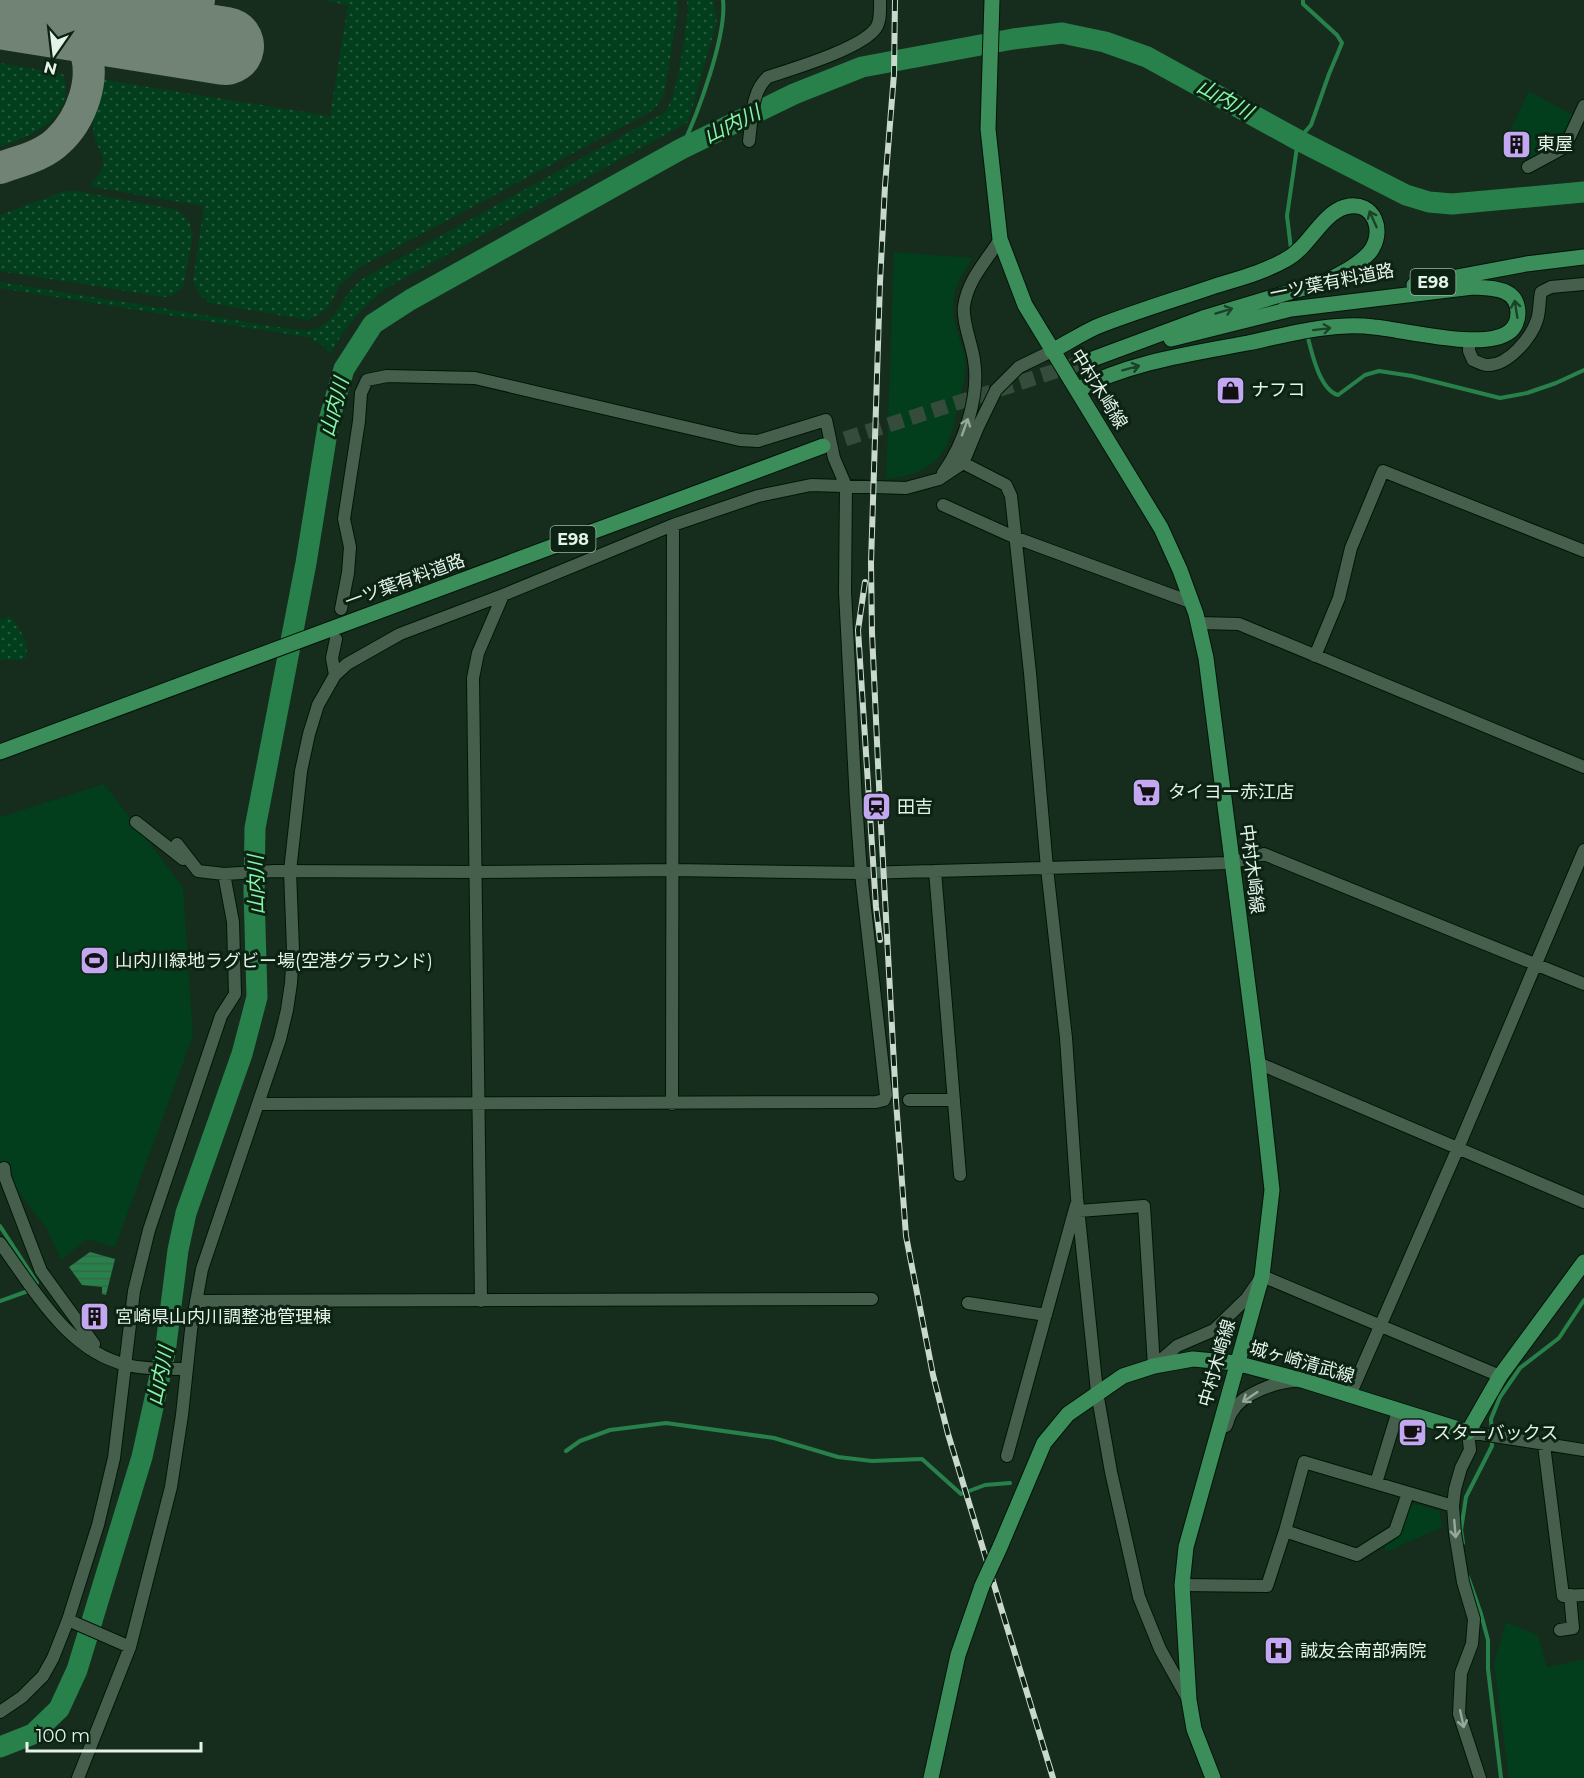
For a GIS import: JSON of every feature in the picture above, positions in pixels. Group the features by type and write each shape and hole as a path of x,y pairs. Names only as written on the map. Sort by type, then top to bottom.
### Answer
{"main road":[{"name":"中村木崎線","path":"992,6 988,129 1000,239 1024,305 1161,528 1193,603 1206,658 1258,1063 1272,1190 1262,1276 1186,1547 1182,1585 1189,1700 1194,1729 1213,1778"},
{"name":"一ツ葉有料道路","path":"1052,351 1095,328 1285,261 1303,248 1328,218 1343,208 1356,205 1370,210 1378,230 1370,252 1346,271 1327,281 1203,318 1090,360 1283,310 1526,264 1584,257"},
{"path":"1077,390 1110,374 1160,360 1315,330 1349,326 1373,327 1469,340 1494,338 1510,332 1516,324 1518,308 1515,300 1507,292 1497,288 1473,287 1283,310"},
{"name":"一ツ葉有料道路","path":"0,752 254,658 329,636 823,446"},
{"path":"1468,1432 1500,1376 1584,1262"},
{"name":"城ヶ崎清武線","path":"931,1778 958,1655 982,1586 1044,1443 1068,1414 1097,1392 1123,1376 1154,1366 1193,1359 1236,1363 1305,1381 1468,1432"}],"street":[{"path":"749,141 756,91 762,81 768,76 834,55 869,34 876,27 880,0"},
{"path":"1528,167 1565,147 1584,106"},
{"path":"939,479 952,460 976,390 975,362 963,309 970,281 988,259 1000,239"},
{"path":"1469,340 1469,351 1473,360 1485,365 1495,364 1512,354 1532,330 1538,318 1541,292 1551,286 1584,284"},
{"path":"78,1778 129,1647 171,1487 181,1369 202,1269 280,1039 287,1011 293,950 290,872 297,801 309,734 318,705 335,675 347,664 400,634 503,595 673,525 758,496 811,485 906,488 939,479 963,463 996,390 1019,367 1052,351"},
{"path":"258,1104 876,1102 884,1100 886,1095 861,873 845,592 846,486 834,458 826,420 758,441 740,440 475,378 387,376 367,380 361,393 344,519 350,547 341,609"},
{"path":"963,463 1006,485 1011,496 1066,1038 1078,1205 1097,1392 1110,1472 1139,1597 1160,1649 1189,1700"},
{"path":"1315,656 1339,598 1351,548 1383,471 1584,551"},
{"path":"943,505 1014,537 1193,603"},
{"path":"672,1104 673,525"},
{"path":"481,1301 473,678 478,653 503,595"},
{"path":"1198,623 1239,624 1584,767"},
{"path":"329,636 335,675"},
{"path":"136,822 198,871 229,874 275,871 673,870 861,873 1231,863 1264,854 1584,984"},
{"path":"177,844 198,871"},
{"path":"1350,1395 1584,850"},
{"path":"935,871 960,1175"},
{"path":"0,1712 22,1697 43,1676 54,1658 98,1525 114,1458 129,1366 134,1291 149,1230 221,1016 235,994 229,874"},
{"path":"1258,1063 1584,1202"},
{"path":"909,1100 954,1100"},
{"path":"4,1168 5,1177 41,1270 94,1344 90,1349"},
{"path":"1007,1456 1078,1205"},
{"path":"1078,1205 1144,1206 1154,1366"},
{"path":"0,1243 62,1326 99,1356 129,1366 181,1369"},
{"path":"1154,1366 1178,1346 1214,1330 1247,1298 1262,1276 1500,1376"},
{"path":"196,1301 872,1299"},
{"path":"968,1303 1046,1315"},
{"path":"1211,1455 1232,1411 1251,1394 1281,1382 1305,1381"},
{"path":"1376,1483 1398,1411"},
{"path":"1480,1778 1459,1714 1461,1673 1472,1644 1474,1619 1463,1582 1453,1506 1461,1468 1470,1450 1468,1432 1584,1450"},
{"path":"1544,1445 1563,1596 1584,1595"},
{"path":"1182,1585 1268,1586 1304,1462 1453,1506"},
{"path":"1285,1531 1357,1555 1395,1531 1408,1493"},
{"path":"1560,1630 1573,1628 1570,1595"},
{"path":"68,1620 129,1647"}],"shaded area":[{"path":"323,0 677,0 678,9 664,95 656,107 648,113 360,267 340,285 328,308 308,320 209,303 199,294 193,281 204,206 92,187 91,183 99,175 103,162 93,127 99,79 330,116 348,5"},
{"path":"687,0 713,0 717,21 688,122 388,287 356,316 342,333 331,353 321,344 313,341 313,338 0,288 0,282 296,330 321,327 329,321 354,286 364,278 664,113 674,93 677,80 688,12"},
{"path":"0,63 63,74 66,89 64,102 49,122 25,137 0,147"},
{"path":"1529,91 1574,116 1561,146 1532,158 1504,143"},
{"path":"65,191 77,191 178,210 189,221 193,235 183,287 171,296 164,297 0,271 0,215"},
{"path":"894,252 973,258 957,285 953,303 965,367 962,392 949,441 942,454 929,466 913,474 886,479"},
{"path":"9,615 25,641 26,658 0,661 0,617 4,620"},
{"name":"山内川緑地ラグビー場(空港グラウンド)","path":"104,784 183,887 193,1036 115,1247 87,1239 61,1260 47,1229 0,1168 0,817"},
{"path":"90,1252 115,1259 106,1295 102,1294 102,1287 82,1285 69,1267"},
{"path":"1415,1504 1439,1511 1442,1527 1386,1552 1384,1546 1400,1534 1410,1506"},
{"path":"1506,1622 1538,1635 1547,1667 1584,1659 1584,1778 1509,1778 1494,1663"}],"waterway":[{"path":"681,149 710,76 720,34 723,0"},
{"path":"1291,249 1287,216 1298,140 1311,125 1342,43 1337,35 1303,4 1303,0"},
{"name":"山内川","path":"0,1747 33,1734 59,1709 77,1670 142,1457 165,1353 178,1250 186,1213 242,1054 257,997 255,828 306,563 329,420 344,369 373,324 410,300 681,149 794,94 862,67 1013,39 1062,33 1105,42 1147,57 1298,140 1406,195 1429,202 1452,204 1584,192"},
{"path":"1308,338 1322,379 1326,386 1338,395 1365,375 1379,371 1412,376 1500,398 1527,393 1584,370"},
{"path":"0,1226 37,1283 28,1291 0,1301"},
{"path":"1463,1543 1461,1530 1466,1497 1492,1446 1491,1419 1500,1397 1520,1368 1559,1338 1584,1300"},
{"path":"566,1451 580,1441 610,1430 666,1423 774,1438 838,1457 872,1461 922,1459 961,1494 985,1485 1010,1483"},
{"path":"1468,1577 1488,1640 1488,1669 1501,1778"}],"taxiway":[{"path":"0,9 33,6 48,0"},
{"path":"125,29 155,24 174,17 199,0"},
{"path":"0,168 30,158 45,151 58,141 74,122 88,85 88,60 81,42 73,33 46,16"}],"runway":[{"path":"0,10 225,46"}],"tunnel":[{"path":"823,446 1090,360"}],"railway":[{"path":"895,0 894,74 880,282 871,563 880,807 896,1101 906,1236 933,1375 948,1434 1053,1778"},
{"path":"865,582 858,630 880,940"}],"place":[{"name":"東屋","path":"1516,144"},
{"name":"ナフコ","path":"1230,390"},
{"name":"タイヨー赤江店","path":"1147,792"},
{"name":"田吉","path":"876,807"},
{"name":"山内川緑地ラグビー場(空港グラウンド)","path":"94,961"},
{"name":"宮崎県山内川調整池管理棟","path":"94,1317"},
{"name":"スターバックス","path":"1412,1433"},
{"name":"誠友会南部病院","path":"1279,1651"}]}
